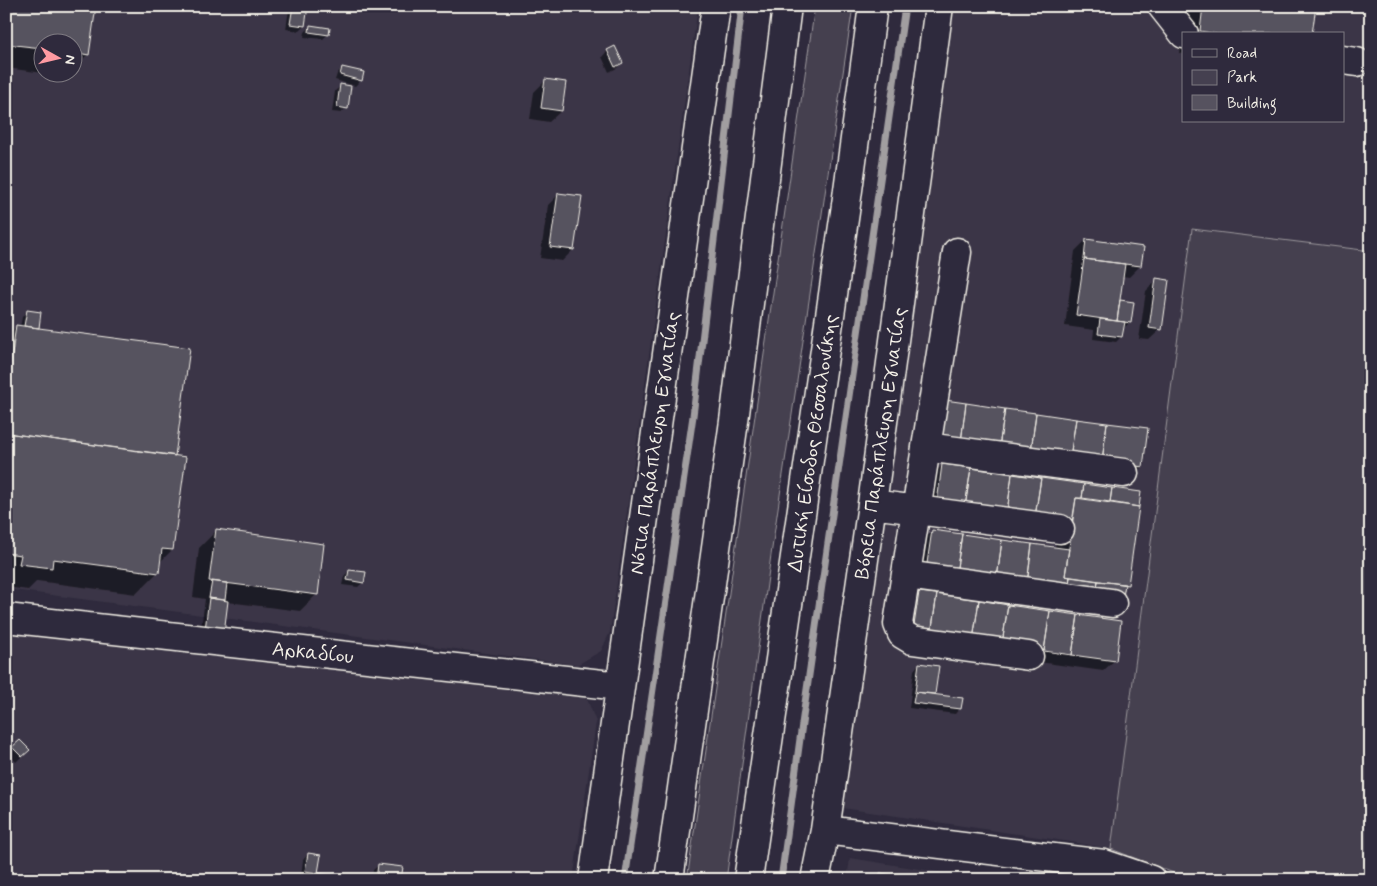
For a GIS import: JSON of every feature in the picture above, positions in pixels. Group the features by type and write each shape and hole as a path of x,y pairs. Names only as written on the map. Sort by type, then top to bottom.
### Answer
{"main road":[{"name":"Νότια Παράπλευρη Εγνατίας","path":"593,880 716,6"},
{"path":"669,880 734,420 787,6"},
{"name":"Δυτική Είσοδος Θεσσαλονίκης","path":"748,880 873,6"},
{"name":"Βόρεια Παράπλευρη Εγνατίας","path":"815,880 825,830 872,504 938,6"},
{"path":"1162,6 1182,32"},
{"path":"956,252 898,624 902,634 912,640 1029,656"},
{"path":"926,447 1124,473"},
{"path":"872,504 1060,530"},
{"path":"906,575 1112,603"},
{"name":"Αρκαδίου","path":"6,618 620,686"},
{"path":"825,830 1104,864 1150,880"}],"shaded area":[{"path":"6,6 698,6 610,632 601,651 577,665 6,589"},
{"path":"950,6 1371,6 1371,251 1192,229 1111,849 836,807"},
{"path":"6,623 560,689 587,699 596,722 573,880 6,880"},
{"path":"850,858 989,880 847,880"}],"green space":[{"path":"815,6 853,6 771,555 726,880 687,880"},
{"path":"1192,229 1371,251 1371,880 1186,880 1171,872 1111,849"}],"building":[{"path":"6,6 96,6 89,55 82,54 82,32 32,32 32,47 6,44"},
{"path":"293,6 308,6 305,26 290,24"},
{"path":"1203,6 1316,6 1312,32 1200,31"},
{"path":"310,25 330,28 329,35 309,32"},
{"path":"615,46 623,63 615,67 607,50"},
{"path":"342,67 364,72 362,81 340,75"},
{"path":"545,79 566,82 562,111 541,108"},
{"path":"340,84 351,86 348,109 337,107"},
{"path":"558,193 582,196 574,250 550,247"},
{"path":"1086,239 1144,247 1141,266 1084,259"},
{"path":"1084,259 1125,264 1117,321 1076,315"},
{"path":"1156,278 1169,280 1162,330 1149,328"},
{"path":"1120,300 1134,302 1131,323 1117,321"},
{"path":"27,310 41,312 39,328 24,326"},
{"path":"1100,319 1125,322 1122,337 1098,334"},
{"path":"16,325 190,348 175,456 6,433 6,399"},
{"path":"945,400 966,403 961,442 940,439"},
{"path":"966,403 1005,409 999,447 961,442"},
{"path":"1005,409 1036,413 1031,451 999,447"},
{"path":"1036,413 1076,419 1070,457 1031,451"},
{"path":"1076,419 1107,423 1102,461 1070,457"},
{"path":"1107,423 1148,428 1143,467 1102,461"},
{"path":"6,433 186,457 173,550 162,549 159,573 53,559 52,568 19,564 21,555 6,553"},
{"path":"942,464 971,468 965,507 937,503"},
{"path":"971,468 1012,474 1007,513 965,507"},
{"path":"1012,474 1041,478 1035,517 1007,513"},
{"path":"1041,478 1084,484 1082,498 1076,498 1072,522 1035,517"},
{"path":"1084,484 1112,488 1110,502 1082,498"},
{"path":"1112,488 1141,492 1139,507 1110,502"},
{"path":"1076,498 1139,507 1128,585 1065,576"},
{"path":"216,529 324,544 318,595 209,581"},
{"path":"932,530 962,534 956,574 926,570"},
{"path":"962,534 1002,540 997,579 956,574"},
{"path":"1002,540 1032,544 1027,584 997,579"},
{"path":"1032,544 1069,549 1065,576 1070,577 1068,589 1027,584"},
{"path":"349,570 366,572 364,583 347,580"},
{"path":"1070,577 1098,581 1096,593 1068,589"},
{"path":"212,581 227,583 225,600 209,598"},
{"path":"1098,581 1125,584 1123,597 1096,593"},
{"path":"919,592 937,594 931,634 913,632"},
{"path":"937,594 979,600 973,640 931,634"},
{"path":"209,598 228,601 224,633 205,630"},
{"path":"979,600 1008,605 1002,644 973,640"},
{"path":"1008,605 1050,611 1044,651 1002,644"},
{"path":"1050,611 1078,615 1072,655 1044,651"},
{"path":"1078,615 1121,621 1116,661 1072,655"},
{"path":"919,663 939,666 935,694 915,692"},
{"path":"915,692 963,698 961,709 913,703"},
{"path":"20,740 30,750 22,757 12,747"},
{"path":"308,853 321,855 318,873 305,871"},
{"path":"378,864 403,867 401,880 376,880"},
{"path":"317,873 355,878 355,880 316,880"},
{"path":"880,873 928,880 879,880"}],"waterway":[{"path":"625,880 693,416 742,6"},
{"path":"781,880 905,6"}]}
